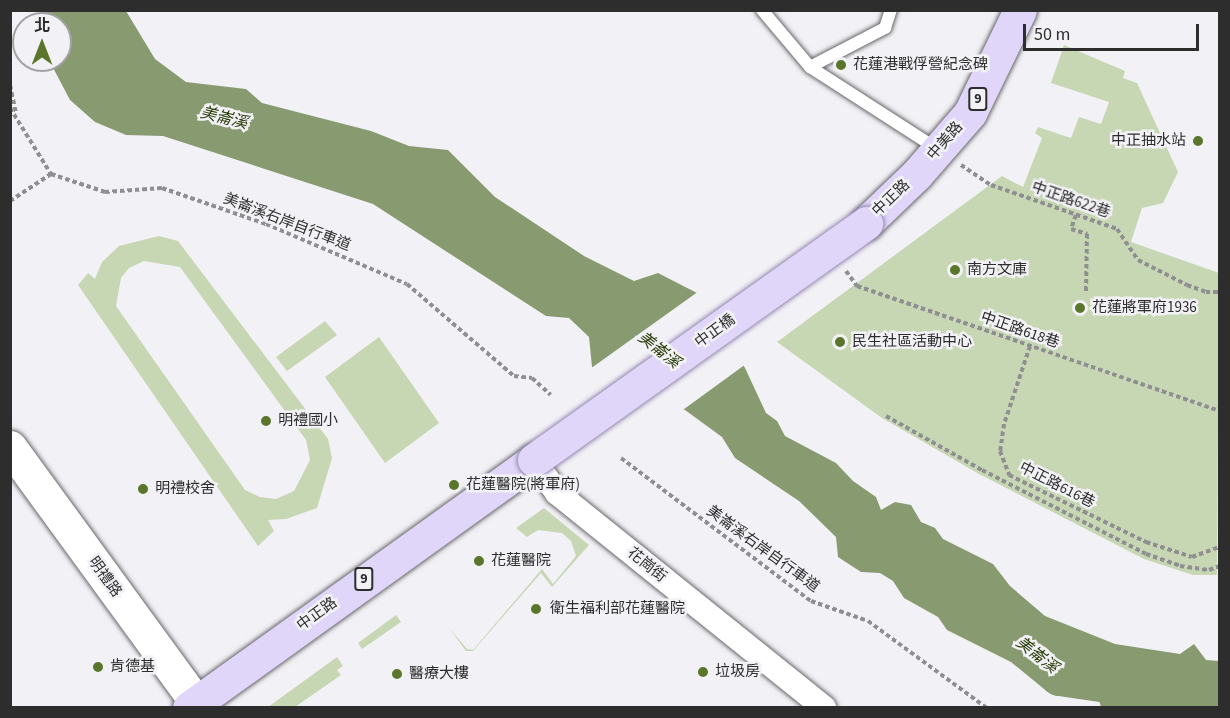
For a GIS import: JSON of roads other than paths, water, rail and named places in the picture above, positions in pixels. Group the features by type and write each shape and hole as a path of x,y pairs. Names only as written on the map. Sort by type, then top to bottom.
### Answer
{"main road":[{"name":"中美路","path":"917,174 970,113 1020,10"},
{"name":"中正路","path":"866,223 917,174"},
{"name":"中正橋","path":"534,460 866,223"},
{"name":"中正路","path":"195,706 534,460"}],"street":[{"name":"明禮路","path":"10,447 195,706"},
{"name":"花崗街","path":"534,460 557,493 824,708"}],"lane":[{"path":"762,10 810,67 938,150"},
{"path":"810,67 885,28 891,10"}],"water":[{"path":"126,11 155,59 186,82 246,89 262,103 371,131 409,146 448,150 495,197 584,256 634,281 658,273 697,293 745,368 766,413 777,421 785,436 836,463 853,481 876,497 881,510 895,502 911,505 921,522 935,528 943,539 993,564 1010,586 1045,616 1115,644 1180,654 1194,644 1206,660 1219,661 1219,707 1101,707 1096,690 1087,691 1078,699 1062,686 1051,661 1011,662 947,630 938,617 904,598 893,581 880,573 861,572 838,557 836,537 799,501 735,458 722,437 685,410 592,367 589,337 569,318 546,316 373,204 163,136 126,135 95,122 70,100 55,72 72,72 72,12 42,12"}],"waterway":[{"name":"美崙溪","path":"999,625 1060,675 1169,691 1220,684"}],"place":[{"name":"花蓮港戰俘營紀念碑","path":"841,65"},
{"name":"中正抽水站","path":"1198,141"},
{"name":"南方文庫","path":"955,270"},
{"name":"花蓮將軍府1936","path":"1080,308"},
{"name":"民生社區活動中心","path":"840,342"},
{"name":"明禮國小","path":"266,421"},
{"name":"花蓮醫院(將軍府)","path":"454,485"},
{"name":"明禮校舍","path":"143,489"},
{"name":"花蓮醫院","path":"479,561"},
{"name":"衛生福利部花蓮醫院","path":"536,609"},
{"name":"肯德基","path":"98,667"},
{"name":"垃圾房","path":"703,672"},
{"name":"醫療大樓","path":"397,674"}]}
